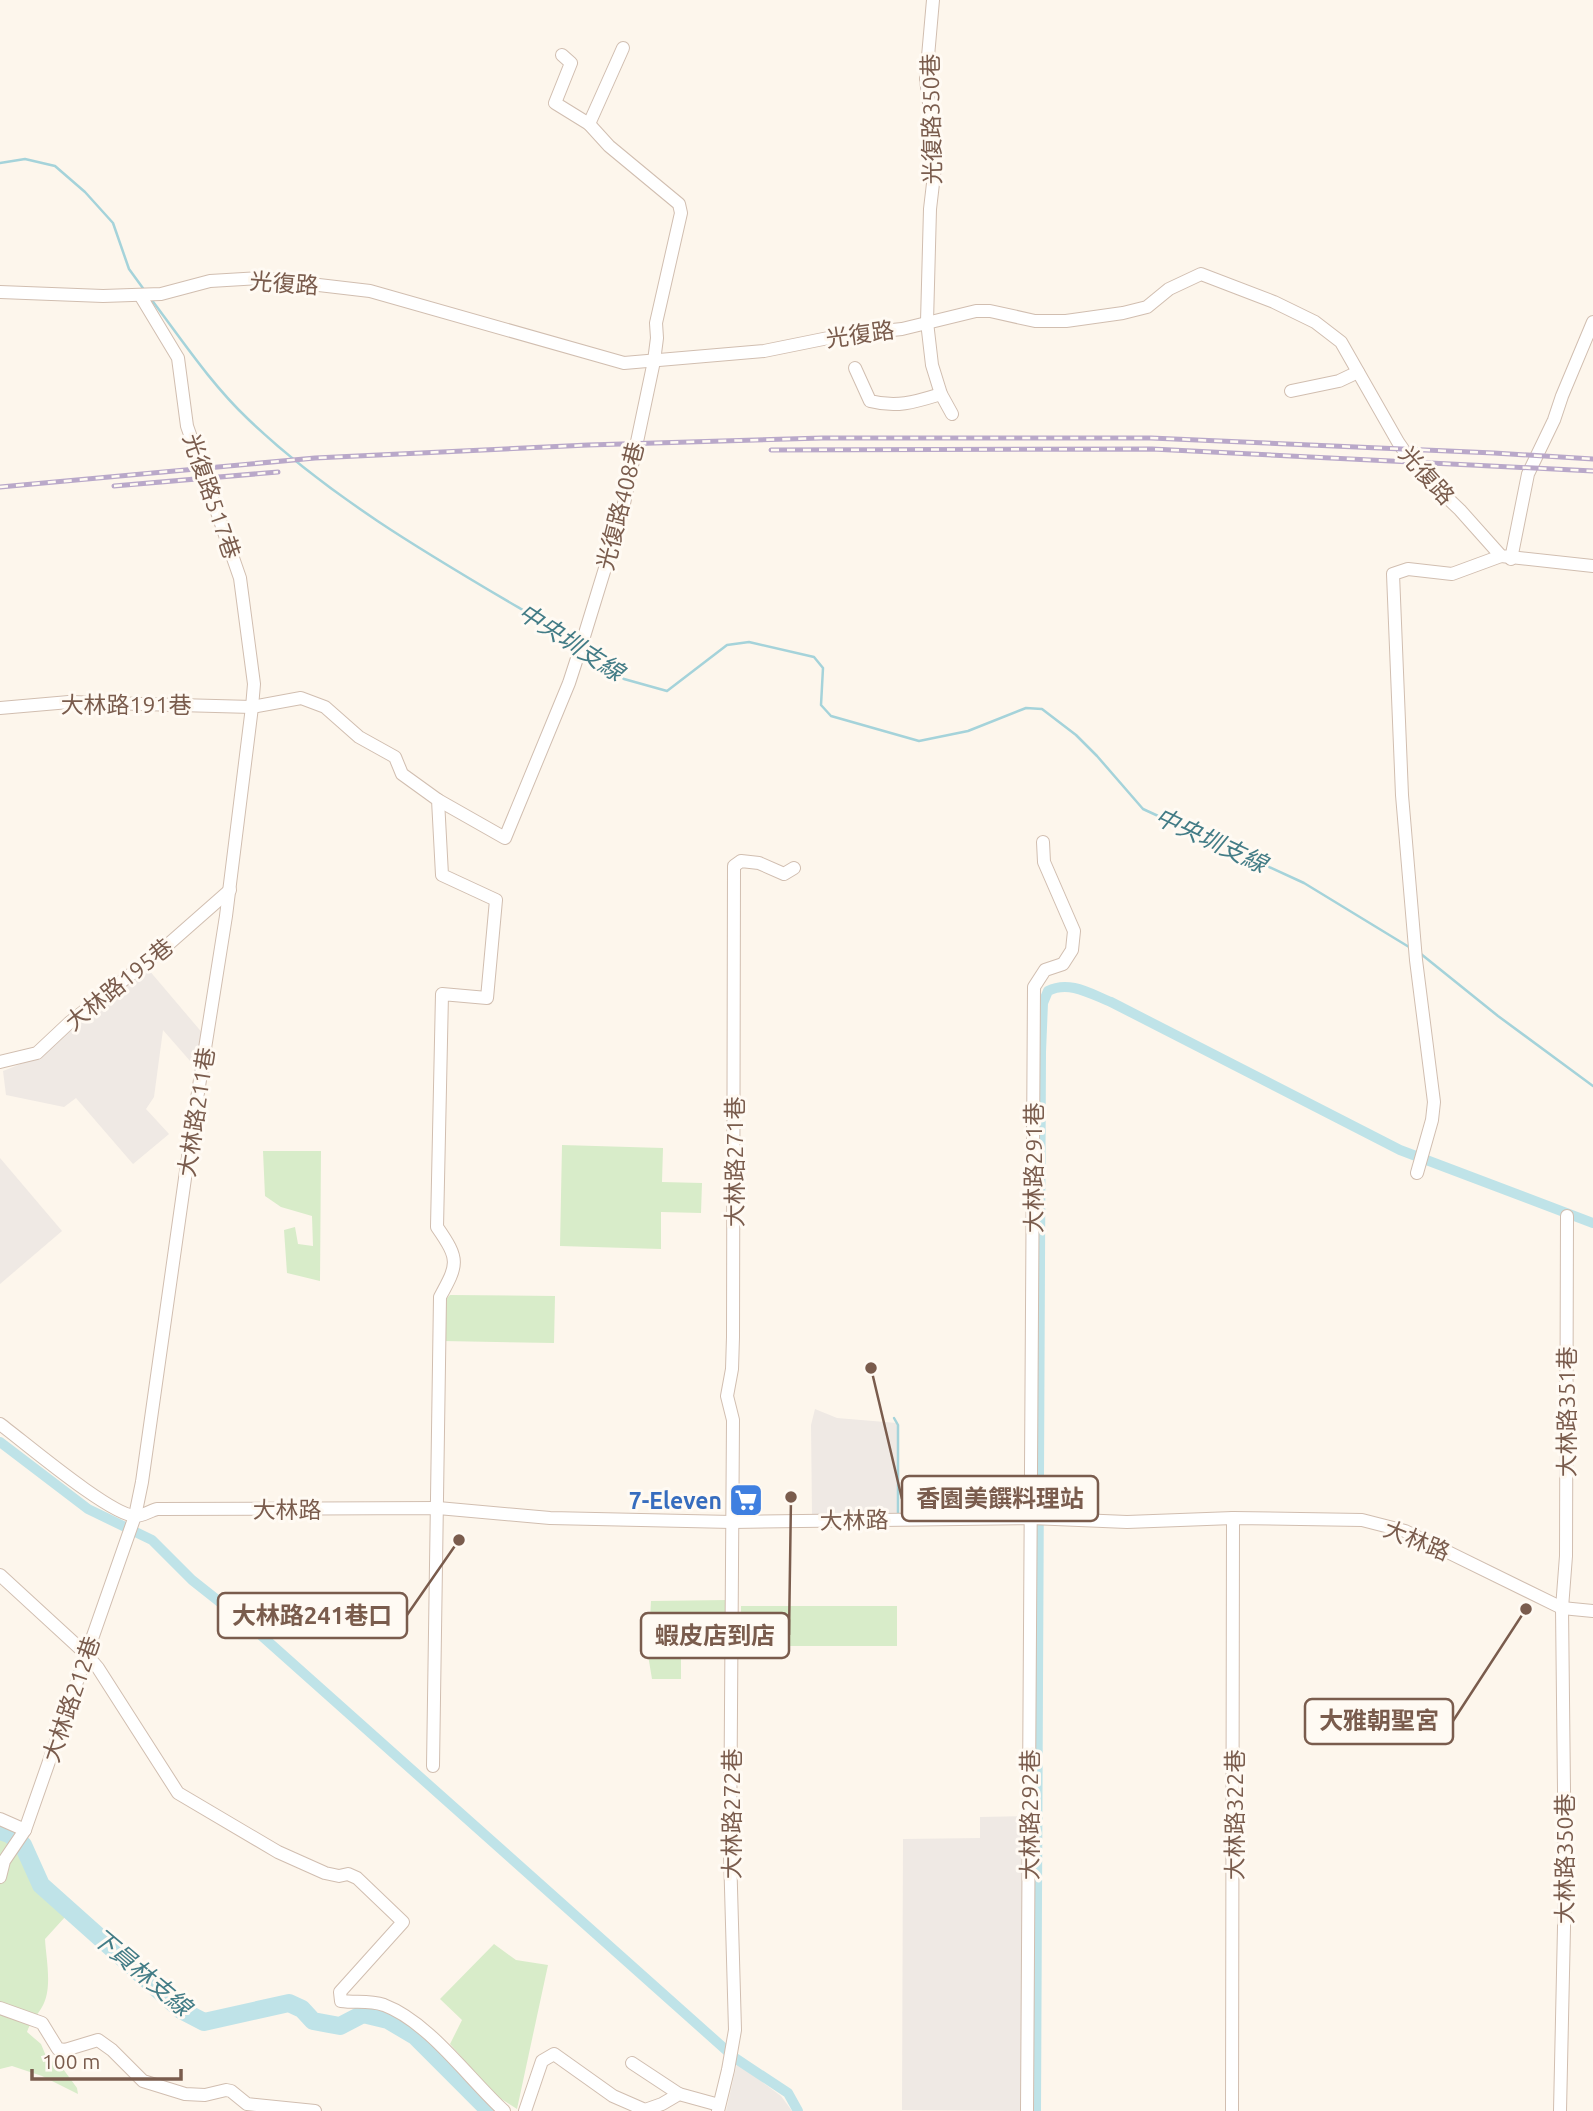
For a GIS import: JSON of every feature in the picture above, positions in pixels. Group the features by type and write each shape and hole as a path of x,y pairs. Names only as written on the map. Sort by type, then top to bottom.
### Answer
{"street":[{"name":"光復路350巷","path":"933,0 926,79 936,158 930,209 927,322 932,365 941,394 952,414"},
{"path":"589,124 623,48"},
{"name":"光復路408巷","path":"438,800 505,838 569,683 622,513 654,361 656,323 681,213 678,204 609,146 589,124 555,103 571,63 562,55"},
{"name":"光復路","path":"0,292 161,294 210,281 259,278 370,291 624,363 764,351 843,335 902,329 976,311 990,311 1035,321 1066,321 1123,313 1147,307 1169,289 1201,274 1274,302 1315,322 1340,342 1416,468 1506,558"},
{"name":"光復路517巷","path":"139,295 178,358 187,426 240,578 254,684 252,707"},
{"path":"1506,558 1528,474 1555,419 1593,322"},
{"path":"855,368 870,401 888,405 913,402 941,394"},
{"path":"1291,391 1339,381 1358,373"},
{"path":"1417,1173 1427,1142 1434,1101 1415,951 1402,795 1393,574 1408,569 1452,574 1506,558 1593,566"},
{"name":"大林路191巷","path":"0,708 69,702 252,707 301,698 326,707 359,737 395,757 402,774 438,800"},
{"name":"大林路211巷","path":"135,1516 230,890 252,707"},
{"path":"433,1766 440,1297 454,1270 455,1261 448,1243 437,1227 442,994 487,998 496,900 442,875 438,800"},
{"name":"大林路291巷","path":"1031,1518 1034,987 1045,970 1063,964 1072,950 1074,932 1044,862 1043,842"},
{"name":"大林路271巷","path":"732,1522 733,1420 727,1396 732,1369 733,1337 734,866 741,861 759,863 784,874 794,868"},
{"name":"大林路195巷","path":"0,1062 37,1053 69,1023 163,950 230,890"},
{"name":"大林路351巷","path":"1562,1608 1566,1556 1567,1216"},
{"path":"0,1424 86,1491 120,1511 135,1516"},
{"name":"大林路","path":"135,1516 156,1509 438,1508 550,1518 732,1522 1031,1518 1127,1522 1233,1518 1362,1520 1399,1529 1562,1608 1593,1611"},
{"name":"大林路212巷","path":"0,1877 5,1861 24,1830 135,1516"},
{"name":"大林路292巷","path":"1027,2111 1031,1518"},
{"name":"大林路322巷","path":"1232,2111 1233,1518"},
{"name":"大林路272巷","path":"719,2108 735,2030 730,1853 732,1522"},
{"path":"0,1575 98,1668 178,1793 278,1852 325,1873 340,1876 348,1874 357,1878 403,1922 340,1992 341,2001 366,2001 407,2016 435,2039 504,2111"},
{"name":"大林路350巷","path":"1560,2111 1565,1881 1562,1608"},
{"path":"0,1819 24,1830"},
{"path":"0,2008 42,2023 58,2049 65,2050 98,2040 143,2081 185,2094 205,2095 226,2090 232,2091 247,2104 315,2111"},
{"path":"525,2111 542,2061 554,2054 613,2096 645,2110 679,2094"},
{"path":"632,2063 679,2094 719,2108"}],"shaded area":[{"path":"148,969 204,1035 198,1070 163,1030 154,1097 146,1109 169,1134 133,1164 76,1098 64,1107 6,1095 3,1071 36,1058"},
{"path":"0,1158 62,1231 0,1284"},
{"path":"815,1409 837,1418 897,1423 897,1514 812,1514 811,1425"},
{"path":"1026,1816 1025,2111 902,2110 903,1839 980,1838 980,1817"},
{"path":"737,2063 781,2096 792,2111 726,2111"}],"green space":[{"path":"562,1145 663,1148 662,1182 702,1183 701,1213 661,1212 661,1249 560,1246"},
{"path":"263,1151 321,1151 320,1281 287,1273 284,1230 295,1227 298,1244 313,1246 312,1216 281,1207 265,1196"},
{"path":"450,1295 555,1296 554,1343 442,1341 443,1302"},
{"path":"729,1600 729,1654 681,1654 681,1679 652,1679 648,1655 651,1601"},
{"path":"741,1606 897,1606 897,1646 741,1646"},
{"path":"0,1837 19,1852 40,1888 65,1917 45,1939 47,1992 42,2007 27,2032 41,2044 48,2061 58,2062 77,2088 78,2094 42,2076 12,2066 0,2069"},
{"path":"494,1944 516,1960 548,1965 517,2109 495,2095 450,2044 462,2020 440,1999"}],"waterway":[{"name":"中央圳支線","path":"0,163 25,159 55,166 85,192 113,223 129,269 145,291"},
{"name":"中央圳支線","path":"151,299 222,391 284,451 321,481 400,536 576,644"},
{"name":"中央圳支線","path":"584,650 624,679 667,691 727,645 749,642 814,657 823,668 821,705 831,716 919,741 968,731 1026,708 1042,709 1076,735 1143,809 1304,883 1409,947"},
{"name":"中央圳支線","path":"1421,954 1498,1016 1593,1086"},
{"path":"1036,2111 1041,1052 1043,1003 1048,991 1064,987 1096,995 1400,1150 1593,1223"},
{"path":"894,1418 898,1425 898,1513"},
{"path":"0,1442 88,1509 152,1540 192,1580 254,1629 735,2058 788,2093 798,2111"},
{"name":"下員林支線","path":"0,1831 9,1834 23,1845 41,1885 181,2010 204,2022 289,2003 302,2009 313,2021 340,2026 363,2014 388,2020 415,2036 490,2111"}],"railway":[{"path":"0,487 315,458 588,445 822,438 1151,438 1593,459"},
{"path":"771,450 1152,449 1593,471"},
{"path":"114,486 278,472"}],"place":[{"name":"香園美饌料理站","path":"871,1368"},
{"name":"蝦皮店到店","path":"791,1497"},
{"name":"7-Eleven","path":"746,1500"},
{"name":"大林路241巷口","path":"459,1540"},
{"name":"大雅朝聖宮","path":"1526,1609"}]}
